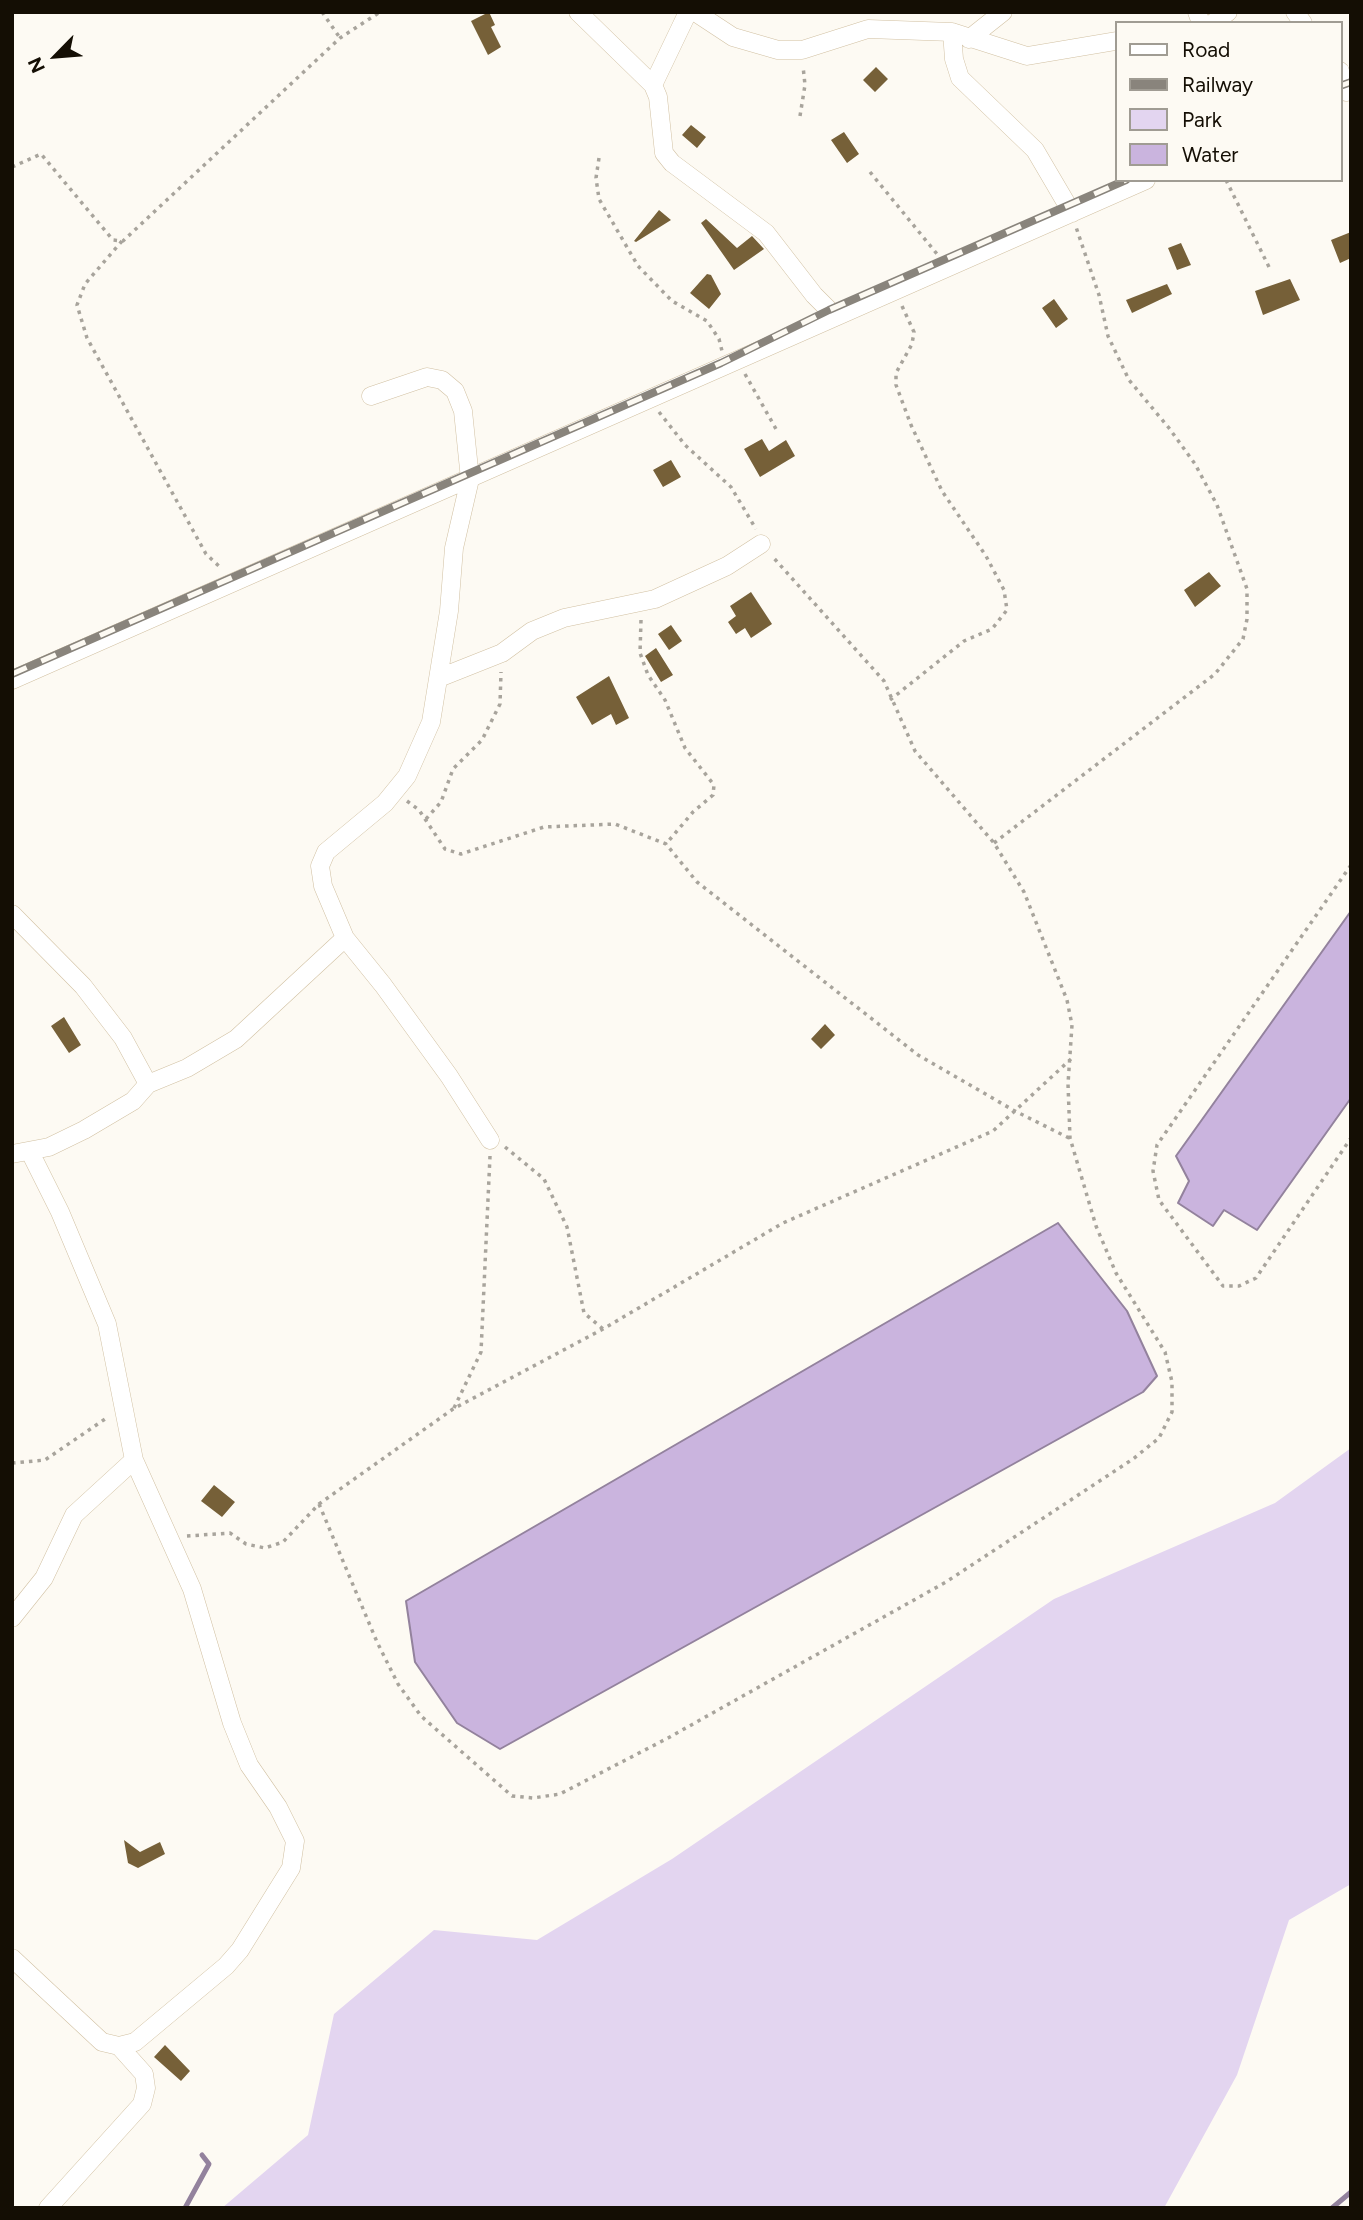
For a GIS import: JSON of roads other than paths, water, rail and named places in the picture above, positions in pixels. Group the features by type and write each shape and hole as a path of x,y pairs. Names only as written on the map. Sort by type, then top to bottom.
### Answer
{"street":[{"path":"578,12 653,85 658,97 664,153 702,188 752,220 766,233 814,295 830,310 831,318"},
{"path":"653,85 688,12"},
{"path":"695,12 745,41 778,50 802,50 869,29 961,35 1027,56 1114,41"},
{"path":"1003,12 961,35 954,60 960,78 1035,150 1072,213"},
{"path":"12,680 1142,182"},
{"path":"371,396 428,377 442,380 455,391 463,411 470,479 454,548 439,678 431,722 407,776 372,817 326,852 320,866 323,886 345,938 449,1076 490,1140"},
{"path":"439,678 502,653 532,631 564,618 642,604 727,566 761,544"},
{"path":"12,914 83,985 123,1038 148,1084"},
{"path":"12,1958 102,2042 120,2046 135,2042 147,2035 226,1966 271,1902 294,1856 295,1841 288,1825 249,1765 232,1723 192,1589 135,1460 107,1324 60,1212 21,1153 49,1147 110,1116 133,1101 148,1084 187,1068 236,1039 345,938"},
{"path":"12,1618 44,1578 74,1515 135,1460"},
{"path":"48,2208 142,2104 146,2088 144,2074 120,2046"}],"water":[{"path":"1351,911 1351,1098 1257,1230 1224,1210 1213,1226 1178,1203 1189,1181 1176,1156"},
{"path":"1058,1223 1127,1311 1157,1376 1143,1392 500,1749 457,1723 415,1662 406,1601"}],"waterway":[{"path":"185,2208 209,2164 202,2155"},
{"path":"1332,2208 1351,2192"}],"railway":[{"path":"1342,85 1351,82"},
{"path":"12,674 721,363 829,310 1121,182"}]}
